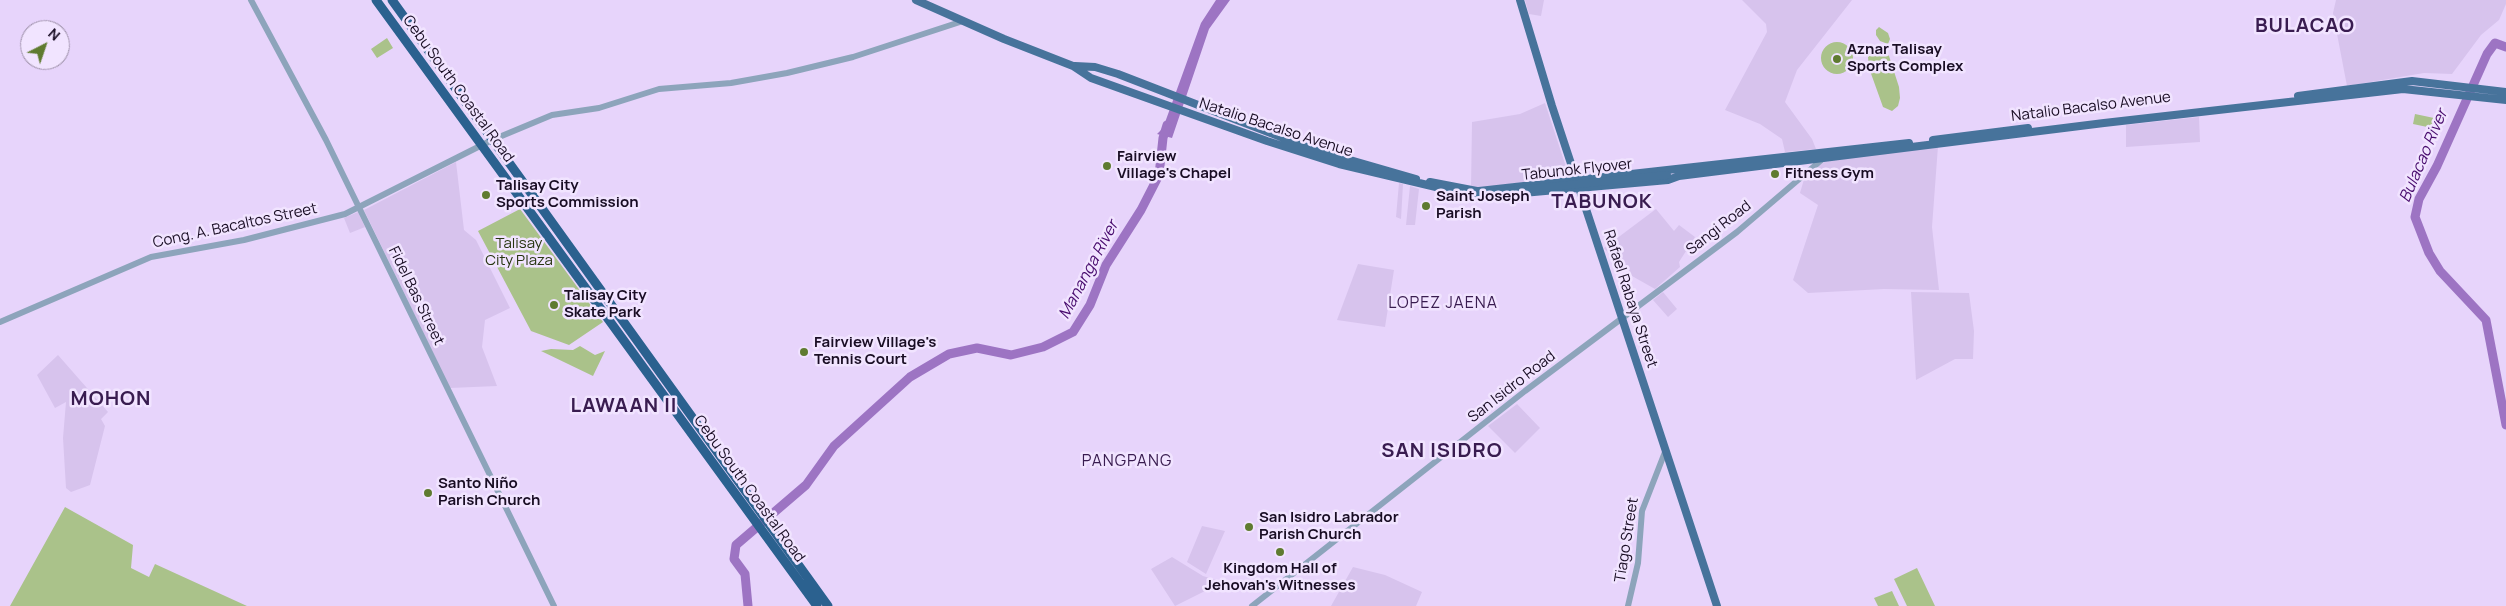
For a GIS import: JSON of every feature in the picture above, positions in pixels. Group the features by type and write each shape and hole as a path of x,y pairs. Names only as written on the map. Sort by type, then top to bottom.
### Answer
{"highway":[{"name":"Cebu South Coastal Road","path":"376,0 705,444 828,606"},
{"name":"Cebu South Coastal Road","path":"392,0 817,606"}],"main road":[{"name":"Natalio Bacalso Avenue","path":"916,0 1072,66 1091,78 1267,141 1339,164 1478,194 1581,189 1668,180 1679,173"},
{"name":"Rafael Rabaya Street","path":"1520,0 1665,452 1717,606"},
{"name":"Natalio Bacalso Avenue","path":"1072,66 1095,67 1118,74 1340,159 1478,194 1490,193"},
{"name":"Natalio Bacalso Avenue","path":"1667,175 2404,82 2472,92 2506,100"},
{"name":"Natalio Bacalso Avenue","path":"2472,92 2506,92"},
{"name":"Natalio Bacalso Avenue","path":"1478,194 1578,179 1679,173"},
{"name":"Tabunok Flyover","path":"1490,193 1667,175"}],"street":[{"name":"Fidel Bas Street","path":"251,0 360,208 554,606"},
{"name":"Cong. A. Bacaltos Street","path":"0,322 151,257 244,240 345,214 492,140 552,115 599,108 659,89 731,83 787,74 860,55 963,21"},
{"name":"Sangi Road","path":"1622,318 1737,232 1825,155"},
{"name":"San Isidro Road","path":"1252,606 1525,391 1622,318"},
{"name":"Tiago Street","path":"1628,606 1638,564 1642,511 1665,452"}],"shaded area":[{"path":"1216,0 1230,0 1209,29 1172,138 1157,134 1163,128 1201,23"},
{"path":"1525,0 1544,0 1541,16 1529,14"},
{"path":"1742,0 1852,0 1797,70 1785,102 1812,139 1816,149 1785,152 1782,139 1760,124 1725,110 1767,32 1766,24"},
{"path":"2336,0 2506,0 2506,4 2499,20 2481,35 2452,74 2424,73 2347,86 2333,13"},
{"path":"1545,103 1569,176 1471,189 1472,122 1520,114"},
{"path":"2199,117 2200,142 2126,147 2126,125"},
{"path":"1938,146 1932,227 1939,290 1884,289 1808,293 1793,280 1818,205 1800,193 1805,176 1827,160"},
{"path":"456,162 464,230 476,240 510,308 485,320 482,347 497,386 450,388 364,210"},
{"path":"1399,183 1403,184 1401,219 1396,217"},
{"path":"1410,186 1419,189 1415,225 1406,225"},
{"path":"1656,209 1674,231 1679,225 1695,237 1679,262 1680,267 1655,289 1632,276 1621,263 1618,265 1604,248"},
{"path":"358,212 365,227 350,233 344,218"},
{"path":"1358,264 1394,270 1385,327 1337,320"},
{"path":"1663,292 1677,309 1668,317 1653,300"},
{"path":"1911,292 1969,293 1974,331 1973,359 1955,359 1916,380"},
{"path":"58,355 108,412 101,419 105,426 90,485 71,492 66,488 63,438 66,402 55,408 37,375"},
{"path":"1517,404 1540,428 1515,453 1488,426"},
{"path":"1202,526 1225,531 1206,574 1187,562"},
{"path":"1172,557 1203,576 1223,582 1175,606 1151,569"},
{"path":"1353,567 1385,575 1422,592 1416,606 1331,606"}],"green space":[{"path":"1879,27 1888,33 1890,39 1888,44 1880,41 1876,35 1876,30"},
{"path":"387,38 393,48 377,58 371,49"},
{"name":"Aznar Talisay Sports Complex","path":"1837,42 1849,46 1853,58 1849,70 1837,74 1825,70 1821,58 1825,46"},
{"path":"1881,49 1889,56 1899,87 1900,98 1898,106 1892,111 1883,107 1869,68 1868,57 1873,52"},
{"path":"2415,114 2434,118 2432,128 2413,124"},
{"name":"Talisay City Plaza","path":"520,209 603,322 569,345 531,331 478,231"},
{"path":"580,346 595,355 605,351 593,376 541,351 551,349 573,350"},
{"path":"65,507 133,545 131,568 149,577 155,564 247,606 10,606"},
{"path":"1917,568 1935,606 1907,606 1894,579"},
{"path":"1892,591 1899,606 1878,606 1874,598"}],"waterway":[{"name":"Bulacao River","path":"2506,47 2495,43 2487,54 2437,166 2419,199 2415,217 2429,253 2440,271 2486,320 2506,425"},
{"name":"Mananga River","path":"748,606 745,574 734,559 736,545 806,485 834,446 910,377 949,354 977,348 1011,355 1043,347 1073,332 1090,305 1106,265 1141,210 1159,175 1163,138 1167,125"}],"place":[{"name":"Aznar Talisay Sports Complex","path":"1837,59"},
{"name":"Fairview Village's Chapel","path":"1107,166"},
{"name":"Fitness Gym","path":"1775,174"},
{"name":"Talisay City Sports Commission","path":"486,195"},
{"name":"Saint Joseph Parish","path":"1426,206"},
{"name":"Talisay City Skate Park","path":"554,305"},
{"name":"Fairview Village's Tennis Court","path":"804,352"},
{"name":"Santo Niño Parish Church","path":"428,493"},
{"name":"San Isidro Labrador Parish Church","path":"1249,527"},
{"name":"Kingdom Hall of Jehovah's Witnesses","path":"1280,552"}],"district":[{"name":"BULACAO","path":"2305,26"},
{"name":"TABUNOK","path":"1602,202"},
{"name":"LOPEZ JAENA","path":"1443,304"},
{"name":"MOHON","path":"111,399"},
{"name":"LAWAAN II","path":"624,406"},
{"name":"SAN ISIDRO","path":"1442,451"},
{"name":"PANGPANG","path":"1127,462"}]}
